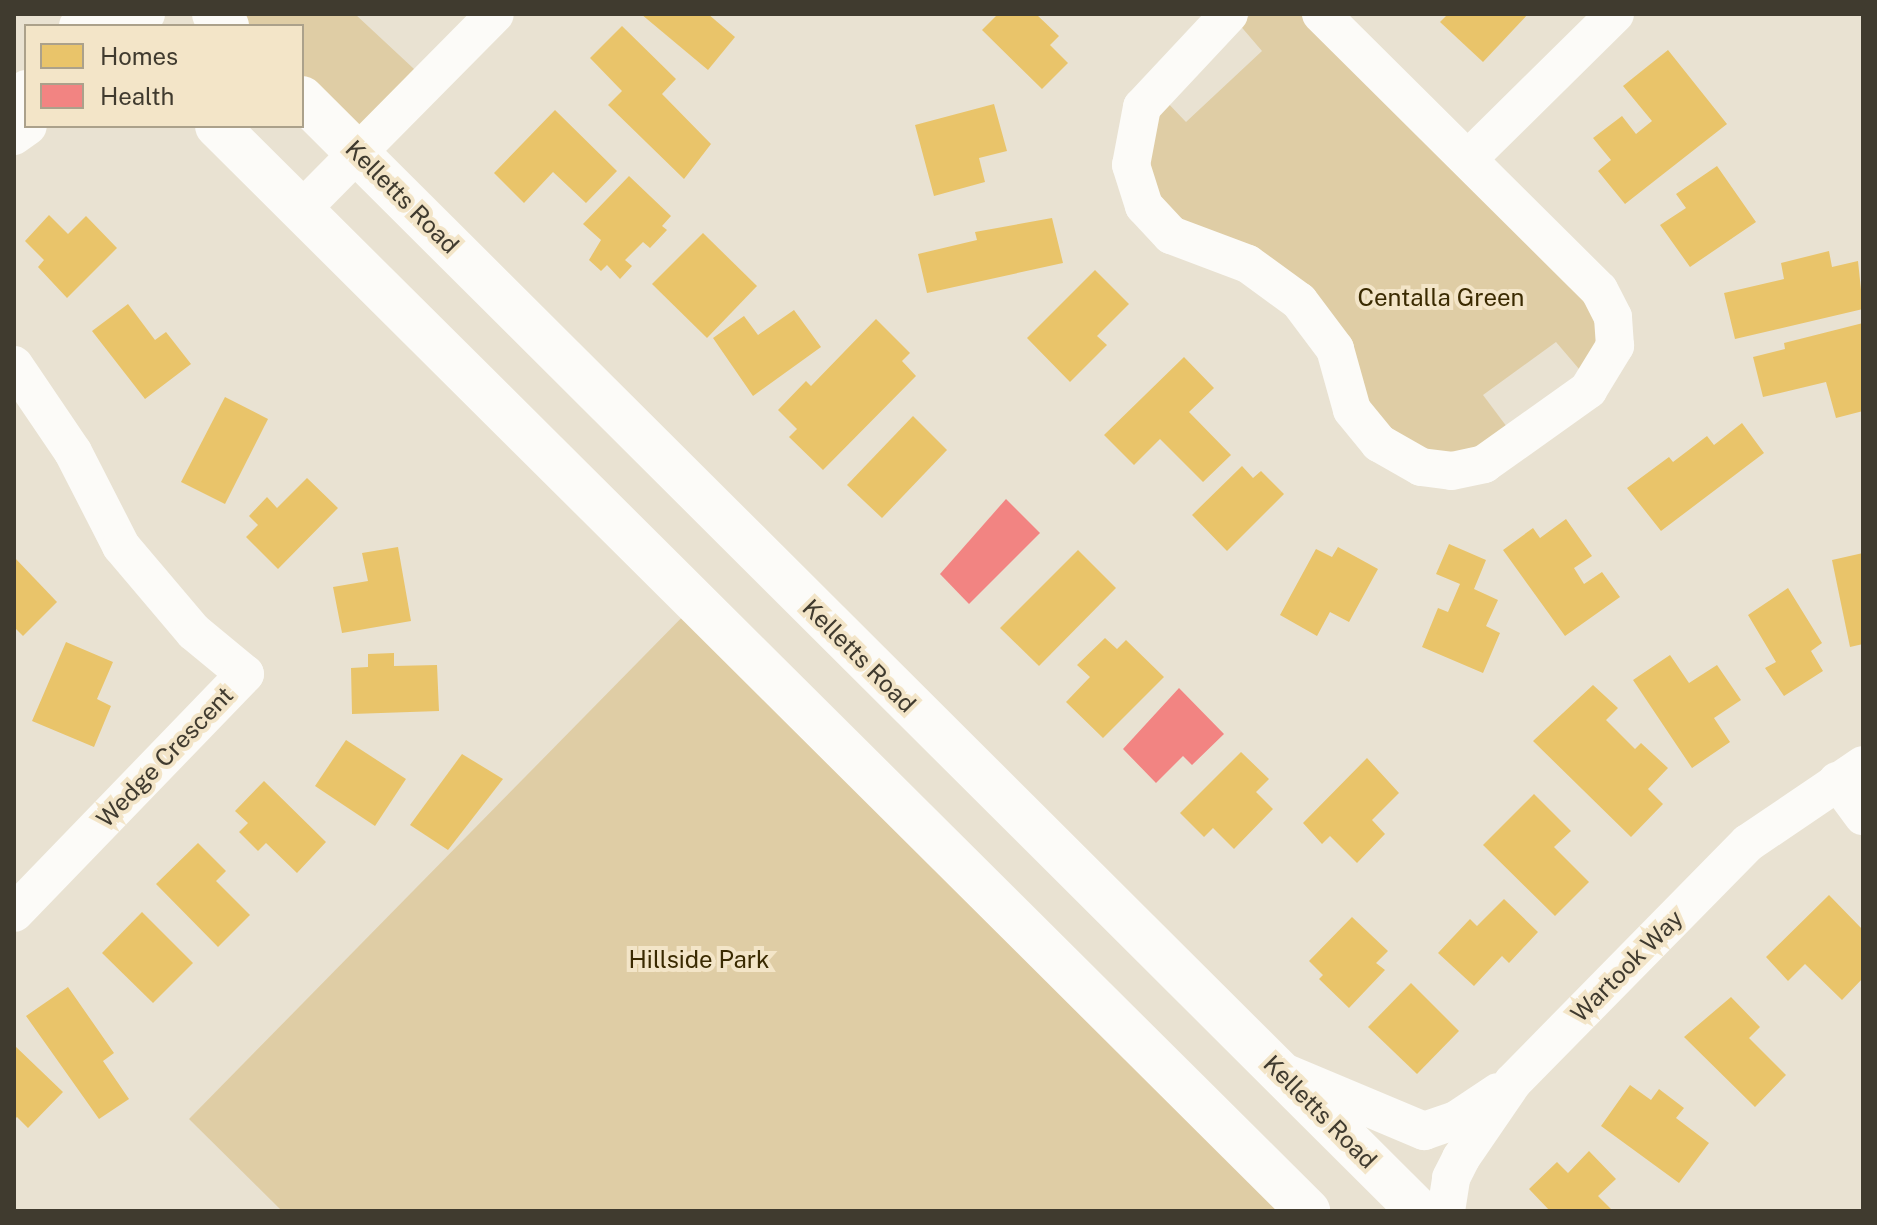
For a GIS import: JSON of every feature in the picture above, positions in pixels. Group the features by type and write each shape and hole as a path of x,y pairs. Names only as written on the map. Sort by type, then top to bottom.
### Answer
{"main road":[{"name":"Kelletts Road","path":"304,100 1419,1211"},
{"path":"219,128 1308,1211"}],"street":[{"path":"302,209 495,14"},
{"path":"1229,14 1142,107 1131,165 1144,206 1171,235 1273,277 1313,316 1335,349 1352,410 1364,428 1399,456 1436,470 1484,464 1588,390 1605,370 1615,346 1613,317 1599,290 1321,14"},
{"path":"1469,158 1615,14"},
{"name":"Wedge Crescent","path":"14,365 73,452 121,546 194,632 245,674 14,913"},
{"path":"1850,773 1863,816"},
{"name":"Wartook Way","path":"1446,1211 1451,1178 1461,1158 1513,1082 1748,843 1850,773"},
{"path":"1277,1069 1424,1131 1456,1120 1513,1082"}],"green space":[{"path":"214,14 355,14 428,82 358,152 304,100 304,24 225,24"},
{"name":"Centalla Green","path":"1252,14 1300,14 1314,24 1588,298 1602,322 1585,376 1556,342 1483,395 1510,431 1469,452 1434,453 1410,444 1370,410 1356,363 1176,222 1145,173 1163,98 1186,122 1262,51 1238,23"},
{"name":"Hillside Park","path":"697,602 1308,1211 282,1211 189,1119"}],"building: Homes":[{"path":"641,14 708,14 735,37 708,70"},
{"path":"998,14 1036,14 1059,36 1050,45 1068,63 1042,89 982,30"},
{"path":"1448,14 1528,14 1483,62 1440,22"},
{"path":"622,26 676,79 662,94 711,144 684,179 608,105 622,91 590,58"},
{"path":"1668,50 1727,124 1625,204 1598,171 1611,160 1593,138 1622,116 1636,134 1652,121 1623,86"},
{"path":"994,104 1007,151 979,158 985,182 934,196 915,125"},
{"path":"555,110 617,171 586,203 553,172 524,203 494,173"},
{"path":"1717,166 1756,222 1690,267 1660,225 1686,208 1676,194"},
{"path":"629,176 671,216 662,226 667,230 650,248 643,242 625,260 632,266 620,279 607,265 601,271 589,260 601,240 583,224"},
{"path":"49,215 68,234 86,216 117,248 67,298 38,267 44,260 25,241"},
{"path":"1052,218 1063,263 927,293 918,254 977,240 975,232"},
{"path":"703,233 757,286 707,338 652,284"},
{"path":"1829,251 1832,267 1858,261 1863,309 1735,339 1724,293 1784,279 1781,263"},
{"path":"1095,270 1129,304 1097,336 1107,345 1070,382 1027,338"},
{"path":"128,304 155,340 166,332 191,364 145,399 92,331"},
{"path":"794,310 821,347 753,396 713,338 744,316 758,335"},
{"path":"876,319 910,353 902,361 916,376 823,470 789,437 797,429 778,410 806,381 811,386"},
{"path":"1863,323 1863,411 1836,418 1826,382 1763,397 1753,357 1785,349 1784,343"},
{"path":"1184,357 1214,388 1189,412 1231,455 1203,482 1160,439 1134,465 1104,435"},
{"path":"225,397 268,419 225,504 181,482"},
{"path":"913,416 947,450 882,518 847,485"},
{"path":"1742,423 1764,453 1661,531 1627,488 1669,457 1673,462 1707,436 1714,445"},
{"path":"1242,466 1253,478 1261,471 1284,494 1227,551 1192,515"},
{"path":"307,478 338,508 278,569 246,537 258,525 249,516 267,497 277,508"},
{"path":"1566,519 1592,556 1574,568 1584,584 1602,572 1620,597 1565,636 1503,550 1533,528 1540,538"},
{"path":"1449,544 1486,560 1474,589 1498,600 1486,626 1500,633 1483,673 1422,647 1438,608 1448,612 1460,584 1436,574"},
{"path":"398,547 411,621 342,633 333,587 368,581 362,553"},
{"path":"1338,547 1378,569 1349,622 1330,612 1317,636 1280,615 1316,549 1332,557"},
{"path":"1078,550 1116,588 1039,666 1000,628"},
{"path":"1863,553 1863,644 1850,647 1832,560"},
{"path":"14,557 57,602 23,636 14,627"},
{"path":"1788,588 1822,643 1811,651 1823,671 1784,696 1765,668 1776,662 1748,615"},
{"path":"1105,638 1117,649 1126,640 1164,677 1103,738 1066,702 1090,677 1077,665"},
{"path":"66,642 113,662 97,699 111,706 94,747 32,721"},
{"path":"394,653 394,666 437,665 439,711 352,714 351,668 368,667 368,654"},
{"path":"1670,655 1689,683 1717,665 1741,700 1714,718 1730,742 1692,768 1633,680"},
{"path":"1593,685 1618,708 1606,720 1635,749 1641,743 1668,768 1648,789 1663,804 1631,837 1533,741"},
{"path":"346,740 406,779 375,826 315,786"},
{"path":"1241,752 1269,779 1256,792 1273,809 1234,849 1213,828 1204,837 1180,813"},
{"path":"462,754 503,779 448,850 410,825"},
{"path":"1367,758 1399,793 1372,820 1385,834 1357,863 1330,836 1322,844 1303,823"},
{"path":"264,781 326,842 297,873 266,843 258,851 239,832 248,823 235,811"},
{"path":"1534,794 1571,831 1554,847 1589,882 1555,916 1483,845"},
{"path":"198,843 226,871 216,881 250,915 218,947 156,884"},
{"path":"1829,895 1863,930 1863,978 1842,1000 1805,964 1788,981 1766,957"},
{"path":"1504,899 1538,932 1509,963 1502,956 1474,986 1438,953 1470,919 1477,926"},
{"path":"142,912 193,963 153,1003 102,953"},
{"path":"1352,917 1388,951 1376,963 1385,970 1349,1008 1319,979 1323,975 1309,961"},
{"path":"1411,983 1459,1031 1417,1074 1368,1027"},
{"path":"68,987 114,1053 103,1061 129,1099 99,1119 26,1016"},
{"path":"1731,997 1760,1027 1749,1038 1786,1075 1755,1107 1684,1037"},
{"path":"14,1045 63,1092 28,1128 17,1117 14,1120"},
{"path":"1630,1085 1651,1100 1659,1089 1684,1108 1676,1118 1709,1143 1679,1183 1601,1126"},
{"path":"1589,1151 1616,1179 1598,1196 1613,1211 1550,1211 1529,1189 1557,1162 1568,1173"}],"building: Health":[{"path":"1006,499 1040,533 969,604 940,574"},
{"path":"1179,688 1224,734 1192,765 1183,756 1156,783 1123,749"}]}
